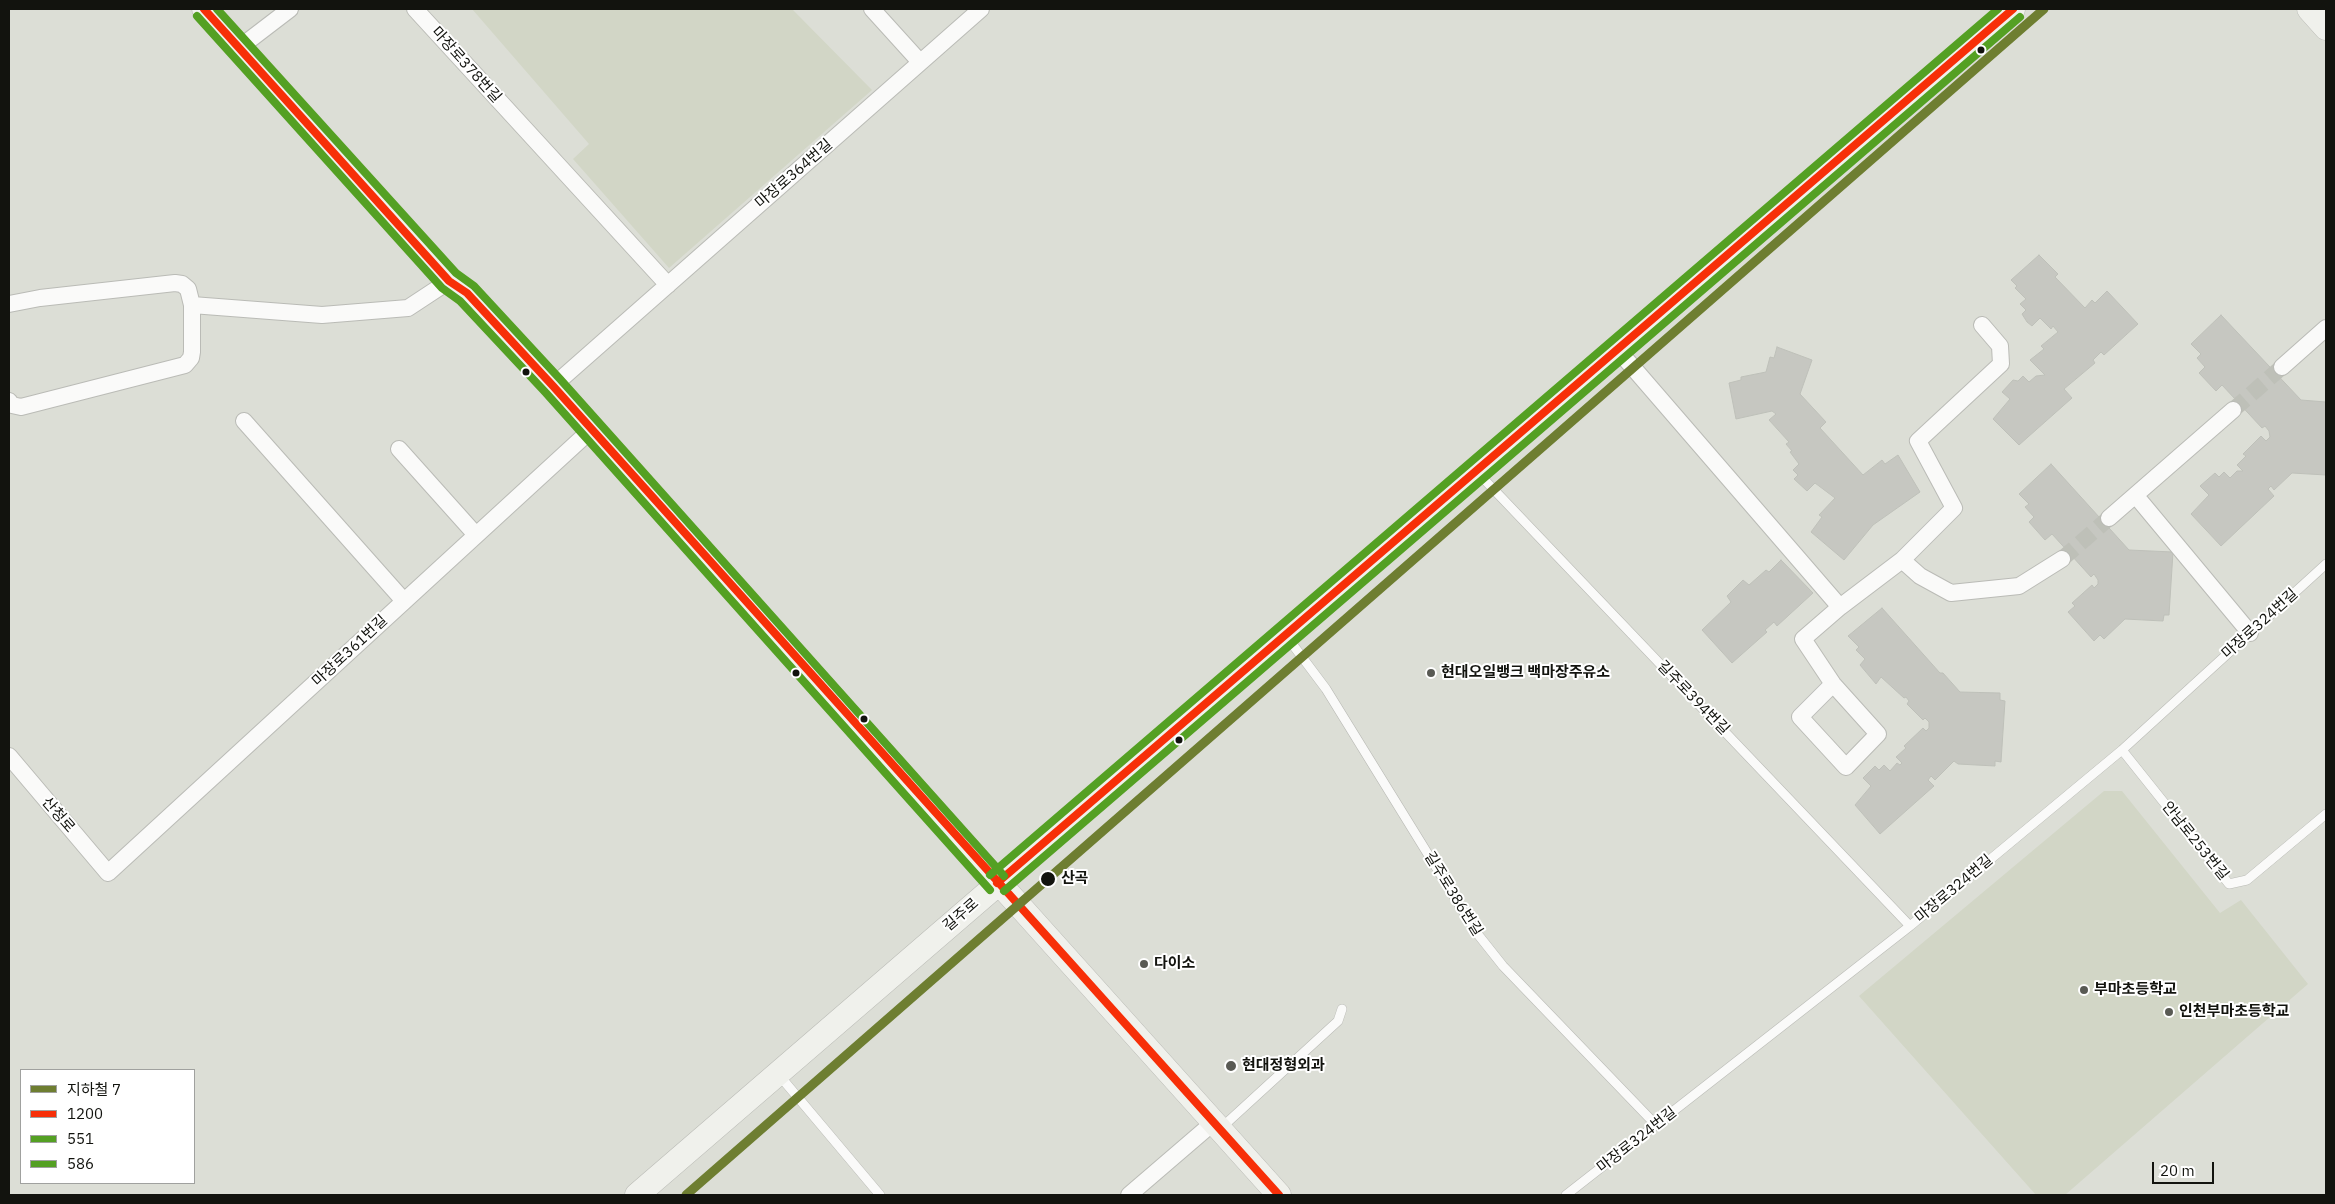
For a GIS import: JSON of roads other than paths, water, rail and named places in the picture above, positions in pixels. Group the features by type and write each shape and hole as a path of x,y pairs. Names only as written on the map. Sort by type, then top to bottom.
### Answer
{"main road":[{"path":"204,9 449,280 467,293 592,429 997,883 1279,1195"},
{"name":"길주로","path":"637,1195 2012,9"},
{"path":"2309,9 2326,28"}],"street":[{"path":"239,48 290,9"},
{"name":"마장로378번길","path":"415,9 668,285"},
{"path":"872,9 920,62"},
{"name":"마장로364번길","path":"553,386 981,9"},
{"path":"192,306 322,315 408,308 449,280"},
{"path":"9,304 40,298 175,283 182,284 188,289 192,306 192,352 191,358 185,365 21,407 12,405 9,401"},
{"path":"1833,684 1800,717 1846,767 1878,734 1833,684 1803,639 1840,607 1902,560 1954,508 1918,442 2001,364 2000,346 1982,325"},
{"path":"2282,367 2326,328"},
{"path":"1617,349 1840,607"},
{"path":"2109,518 2233,410"},
{"path":"244,421 404,601"},
{"name":"마장로361번길","path":"108,873 592,429"},
{"path":"400,449 476,535"},
{"path":"2136,496 2250,633"},
{"path":"1902,560 1920,576 1950,593 2019,586 2062,559"},
{"name":"산청로","path":"9,756 108,873"},
{"path":"1128,1195 1217,1126"}],"lane":[{"name":"길주로394번길","path":"1476,471 1910,926"},
{"name":"마장로324번길","path":"1566,1195 1910,926 2122,750 2326,564"},
{"name":"길주로386번길","path":"1285,635 1326,689 1476,932 1503,966 1656,1125"},
{"name":"안남로253번길","path":"2122,750 2228,884 2246,880 2326,814"},
{"path":"1217,1126 1338,1021 1342,1008"},
{"path":"778,1074 880,1195"}],"tunnel":[{"path":"2233,410 2282,367"},
{"path":"2062,559 2109,518"}],"metro line":[{"name":"7","path":"686,1195 2044,9"}],"place":[{"name":"현대오일뱅크 백마장주유소","path":"1431,673"},
{"name":"산곡","path":"1048,879"},
{"name":"다이소","path":"1144,964"},
{"name":"부마초등학교","path":"2084,990"},
{"name":"인천부마초등학교","path":"2169,1012"},
{"name":"현대정형외과","path":"1231,1066"}]}
